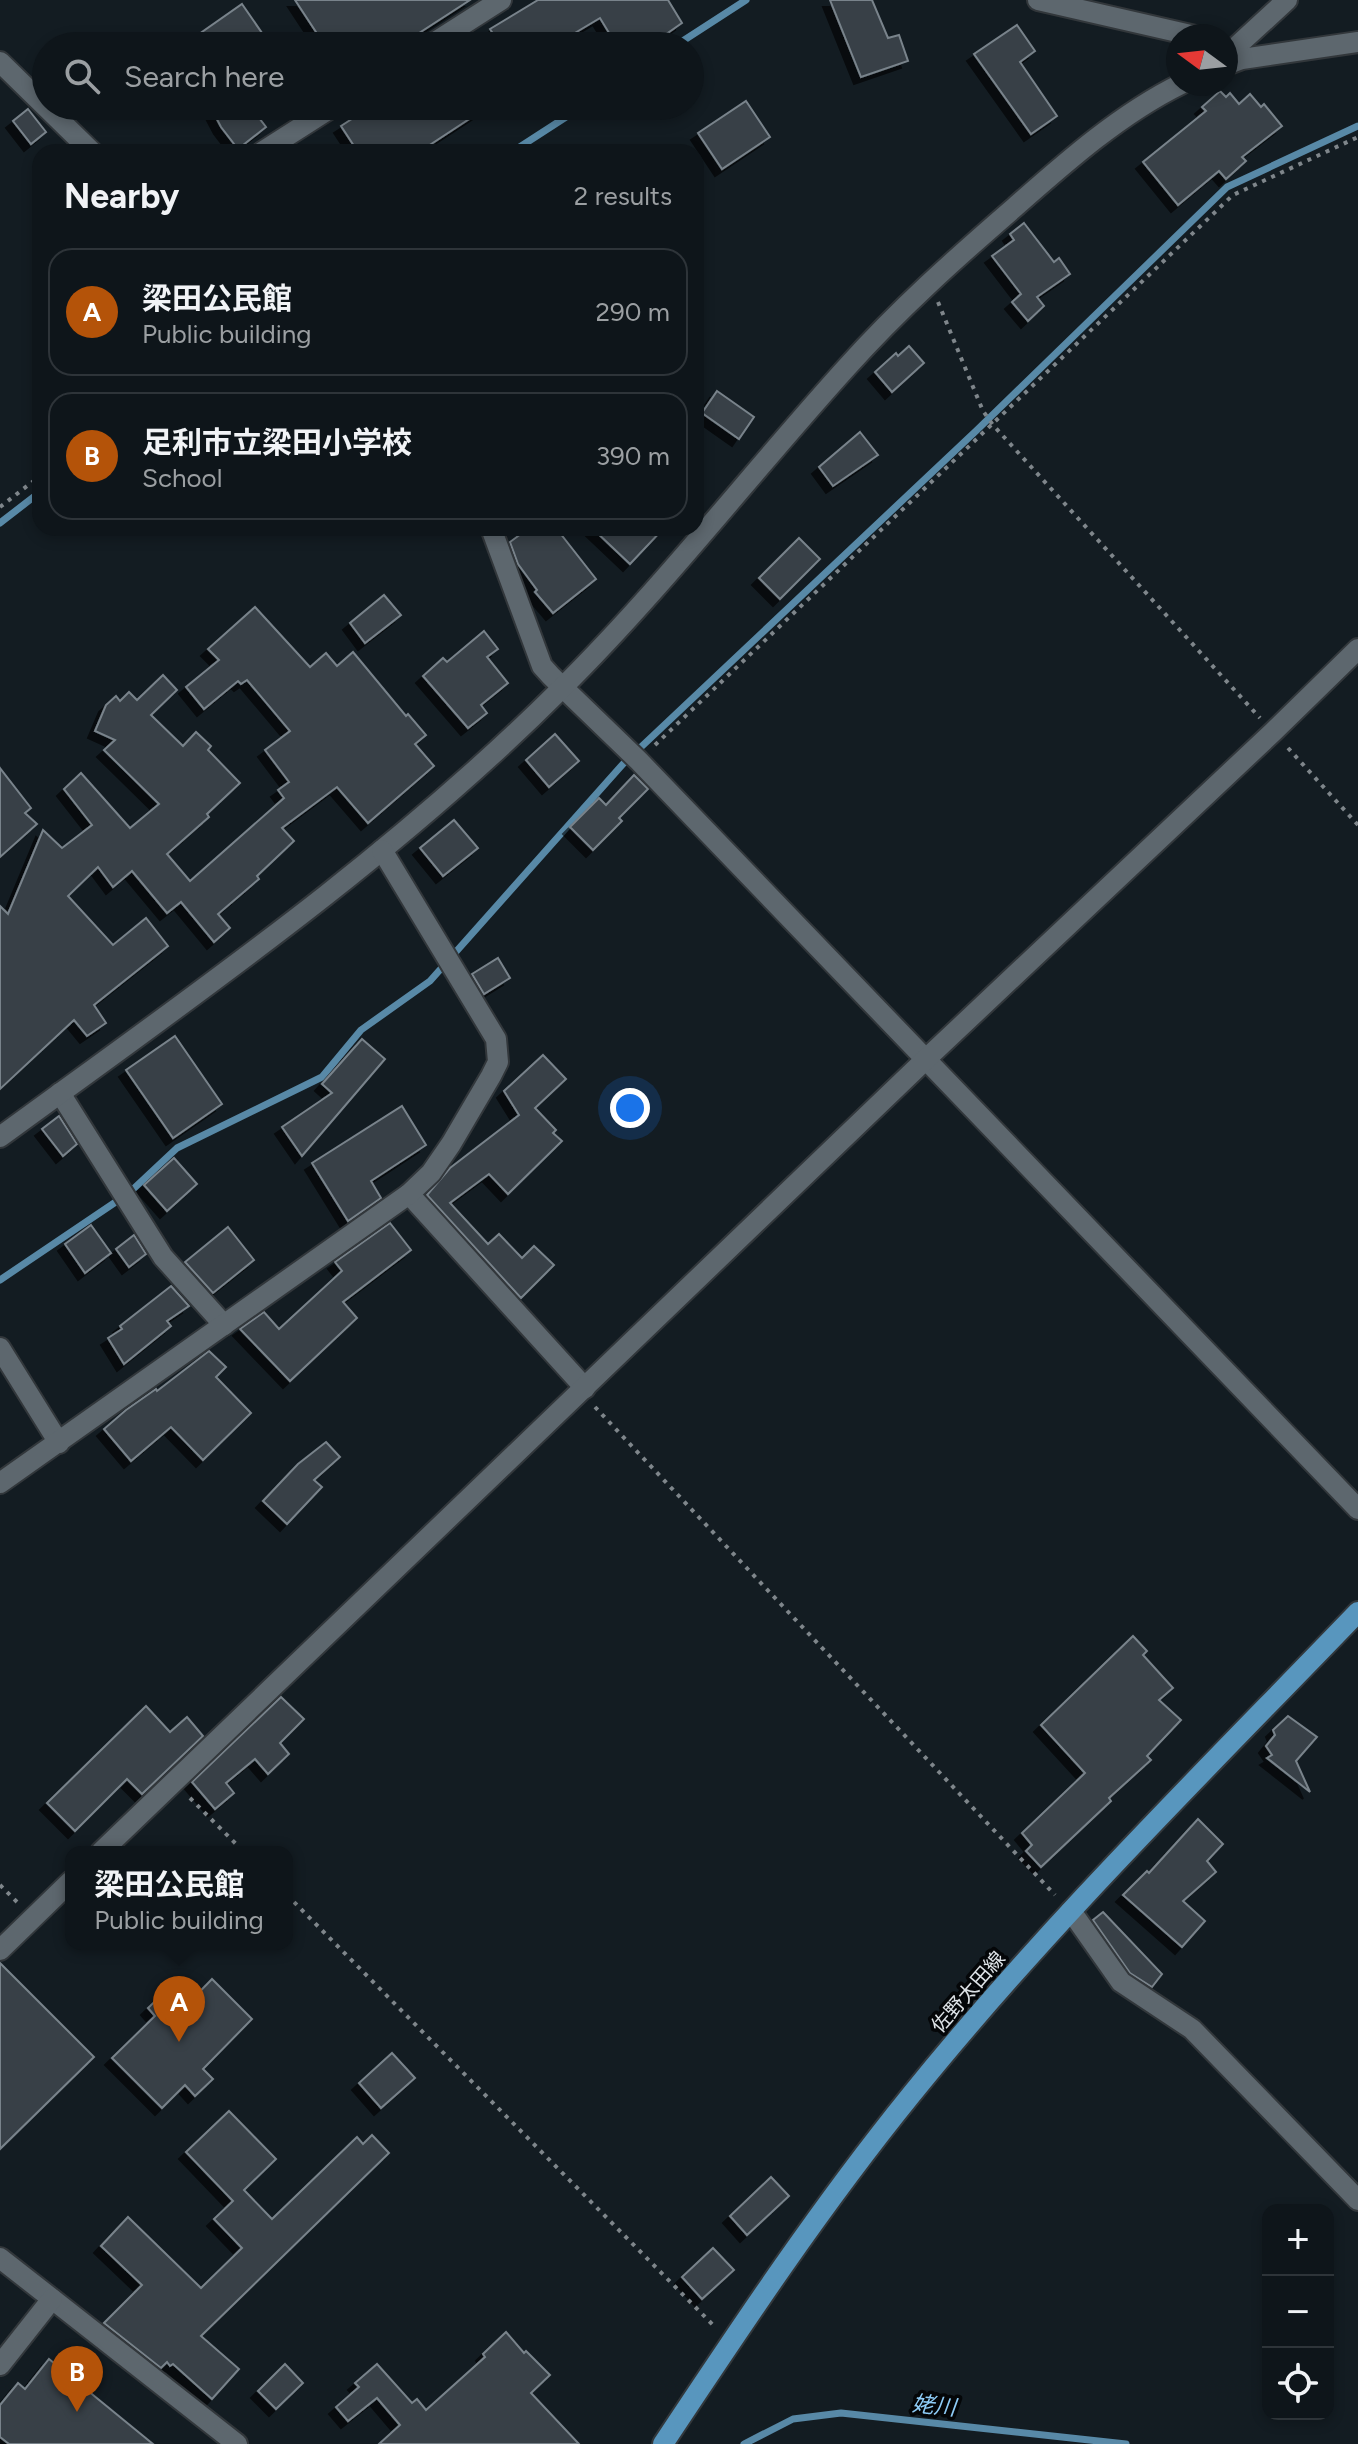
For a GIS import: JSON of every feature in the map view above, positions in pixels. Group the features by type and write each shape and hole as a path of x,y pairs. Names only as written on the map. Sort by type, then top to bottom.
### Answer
{"main road":[{"name":"佐野太田線","path":"663,2444 819,2213 912,2093 1071,1911 1358,1612"}],"street":[{"path":"451,32 501,0"},
{"path":"1038,0 1166,29"},
{"path":"1238,48 1287,0"},
{"path":"1238,53 1358,42"},
{"path":"0,62 32,93"},
{"path":"704,533 847,367 928,282 1085,147 1166,93"},
{"path":"59,120 84,144"},
{"path":"275,144 312,120"},
{"path":"494,536 542,666 639,761 1358,1509"},
{"path":"0,1137 225,975 382,850 482,765 564,687 701,536"},
{"path":"107,1846 925,1060 1358,649"},
{"path":"0,1483 409,1194 431,1173 445,1153 498,1062 496,1039 382,850"},
{"path":"60,1093 163,1257 224,1325"},
{"path":"409,1194 583,1390"},
{"path":"0,1348 59,1443"},
{"path":"0,1950 65,1887"},
{"path":"1071,1911 1121,1982 1192,2029 1358,2200"},
{"path":"0,2258 237,2444"},
{"path":"0,2365 52,2299"}],"path":[{"path":"639,761 1233,195 1358,137"},
{"path":"928,282 983,411 993,425 1358,825"},
{"path":"0,507 32,482"},
{"path":"583,1390 1071,1911"},
{"path":"174,1782 238,1846"},
{"path":"293,1901 730,2343"}],"building":[{"path":"295,0 470,0 421,32 316,32"},
{"path":"538,0 668,0 682,23 669,32 608,32 600,18 576,32 492,32 490,29"},
{"path":"830,0 872,0 888,38 899,35 908,61 861,77"},
{"path":"242,4 261,32 202,32"},
{"path":"1017,25 1035,51 1020,62 1057,116 1031,134 974,54"},
{"path":"1250,94 1261,107 1264,104 1282,126 1242,157 1246,161 1226,179 1219,171 1178,205 1143,162 1206,111 1202,107 1214,96 1232,96 1239,104"},
{"path":"746,101 770,137 722,169 698,133"},
{"path":"28,109 32,120 37,120 46,132 31,144 13,121"},
{"path":"217,120 261,120 266,127 244,144 234,144"},
{"path":"350,120 468,120 431,144 353,144 341,126"},
{"path":"1024,223 1054,262 1059,258 1070,274 1037,297 1044,306 1028,321 1012,302 1021,294 992,256 1014,240 1010,234"},
{"path":"909,346 924,363 892,392 875,372"},
{"path":"717,391 754,417 739,439 704,414"},
{"path":"860,432 878,455 833,486 819,467"},
{"path":"518,536 562,536 596,579 553,613 535,592 537,590 518,564 510,542"},
{"path":"600,536 656,536 630,564"},
{"path":"799,538 820,559 780,599 759,578"},
{"path":"384,595 401,615 365,643 350,623"},
{"path":"255,607 310,667 326,653 337,666 353,652 406,716 408,714 426,735 415,744 434,766 368,823 337,787 282,828 294,841 257,876 259,879 218,914 230,928 214,942 181,902 167,913 132,871 113,887 98,867 68,896 113,945 146,918 168,946 94,1005 106,1023 87,1036 74,1020 0,1089 0,906 8,914 43,830 62,848 92,825 64,789 81,773 130,828 159,804 104,750 115,740 95,731 106,705 116,696 120,701 129,692 137,700 163,675 177,690 151,715 183,746 196,732 211,746 208,750 240,783 207,814 209,817 167,854 190,881 284,798 278,790 289,782 265,750 290,731 247,680 241,684 238,681 204,709 186,687 219,660 208,649"},
{"path":"484,631 498,649 487,657 508,683 481,705 487,713 468,728 423,676 443,658 447,662"},
{"path":"555,734 579,761 549,787 526,760"},
{"path":"0,768 31,808 25,813 37,824 0,857"},
{"path":"634,775 648,789 593,850 570,827 599,798 606,805"},
{"path":"454,820 478,848 443,876 420,848"},
{"path":"498,958 510,978 484,994 472,974"},
{"path":"175,1036 222,1104 173,1138 126,1070"},
{"path":"362,1039 385,1059 302,1156 282,1127 332,1093 322,1084"},
{"path":"543,1055 566,1079 535,1108 562,1141 508,1194 489,1174 450,1203 488,1244 499,1234 522,1258 534,1246 554,1265 521,1298 427,1195 450,1168 519,1115 504,1091"},
{"path":"402,1106 426,1145 371,1181 381,1198 348,1221 312,1163"},
{"path":"59,1116 77,1144 63,1156 42,1129"},
{"path":"174,1158 197,1184 167,1211 144,1185"},
{"path":"390,1223 411,1250 343,1302 357,1318 290,1381 240,1329 264,1312 279,1329 342,1271 335,1262"},
{"path":"91,1225 111,1253 85,1273 65,1244"},
{"path":"228,1227 254,1260 213,1293 185,1262"},
{"path":"134,1235 146,1254 129,1267 116,1249"},
{"path":"171,1286 189,1306 167,1321 171,1326 124,1364 108,1338"},
{"path":"209,1351 226,1367 216,1377 251,1413 203,1460 171,1427 131,1461 104,1429"},
{"path":"326,1442 340,1457 314,1480 322,1487 287,1524 263,1501 298,1464"},
{"path":"1133,1636 1147,1651 1143,1655 1173,1688 1159,1700 1181,1720 1147,1756 1151,1760 1041,1867 1026,1851 1032,1845 1022,1833 1085,1773 1041,1725"},
{"path":"281,1697 304,1719 280,1743 289,1754 268,1774 255,1759 226,1783 234,1793 215,1809 192,1782"},
{"path":"146,1706 170,1732 187,1717 203,1736 142,1794 127,1779 75,1831 47,1803"},
{"path":"1288,1716 1317,1737 1296,1761 1310,1792 1267,1758 1272,1755 1266,1746 1275,1735 1273,1730"},
{"path":"1198,1819 1223,1844 1207,1861 1216,1872 1183,1901 1205,1921 1182,1947 1123,1895 1147,1871 1149,1873"},
{"path":"1103,1912 1162,1974 1152,1987 1130,1973 1093,1920"},
{"path":"0,1963 94,2057 0,2149"},
{"path":"212,1979 252,2019 203,2069 213,2079 195,2096 185,2085 162,2108 112,2058 155,2016 148,2008 166,1991 183,2009"},
{"path":"392,2053 415,2078 381,2108 359,2083"},
{"path":"229,2111 276,2159 244,2190 272,2219 357,2137 363,2144 372,2135 389,2153 201,2336 239,2369 212,2399 173,2364 170,2366 167,2362 161,2368 104,2323 142,2285 101,2246 128,2217 201,2288 242,2248 214,2219 233,2201 186,2152"},
{"path":"771,2177 789,2196 747,2235 730,2216"},
{"path":"713,2248 734,2270 702,2299 682,2277"},
{"path":"506,2332 524,2353 526,2351 550,2375 531,2393 579,2444 379,2444 400,2425 377,2398 348,2421 336,2407 359,2387 355,2383 377,2364 412,2403 417,2399 426,2410 485,2357 483,2354"},
{"path":"49,2359 153,2444 9,2444 0,2437 0,2405 18,2383 25,2389"},
{"path":"285,2364 303,2383 276,2409 258,2391"}],"waterway":[{"path":"697,32 746,0"},
{"path":"524,144 561,120"},
{"path":"0,1280 129,1193 177,1148 322,1077 361,1030 430,981 623,764 977,430 1227,187 1358,126"},
{"path":"0,523 32,498"},
{"name":"姥川","path":"744,2444 793,2419 841,2413 1126,2444"}],"place":[{"name":"梁田公民館","path":"179,2042"},
{"name":"足利市立梁田小学校","path":"77,2412"}]}
